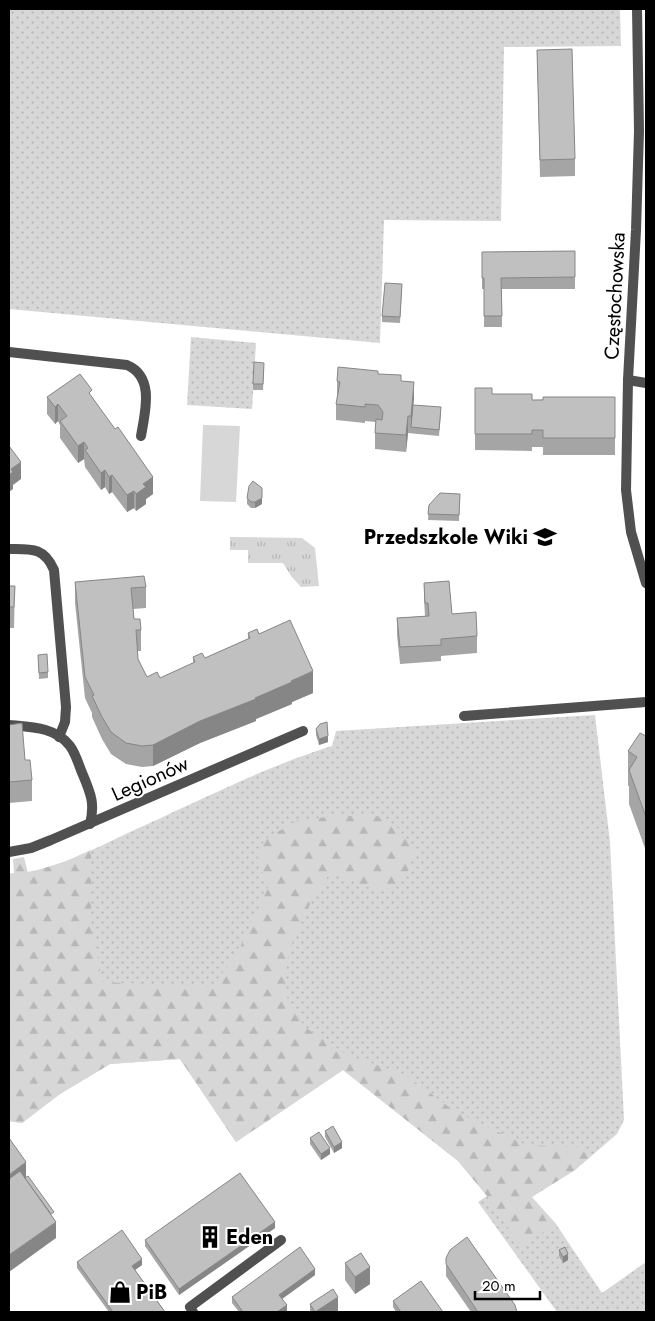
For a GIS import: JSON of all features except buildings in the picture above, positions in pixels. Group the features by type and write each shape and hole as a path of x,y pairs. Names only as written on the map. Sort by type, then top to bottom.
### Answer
{"street":[{"name":"Częstochowska","path":"637,9 643,74 628,380 626,490 631,532 646,583"},
{"path":"9,352 127,365 133,368 142,377 145,384 145,405 141,436"},
{"path":"628,380 646,384"},
{"path":"9,549 27,549 40,552 48,558 54,570 66,707 65,722 59,737"},
{"path":"464,716 646,702"},
{"path":"9,725 49,731 67,743 72,749 92,797 93,808 90,824"},
{"name":"Legionów","path":"9,852 31,848 90,824 303,731"},
{"path":"193,1312 190,1307 281,1240"}],"green space":[{"path":"9,9 620,9 621,46 504,47 501,221 384,220 380,343 9,309"},
{"path":"191,337 256,343 252,409 187,405"},
{"path":"203,425 240,426 236,502 200,501"},
{"path":"230,537 302,538 315,548 319,586 301,587 283,563 248,563 248,550 230,550"},
{"path":"595,715 610,842 624,1120 617,1134 575,1170 531,1197 556,1224 602,1293 646,1262 646,1312 557,1312 478,1202 487,1196 458,1161 343,1070 236,1142 180,1059 110,1064 60,1094 22,1123 9,1121 9,874 56,865 255,775 332,746 336,731"},
{"path":"333,816 377,816 395,825 415,850 408,871 393,888 374,889 330,873 310,904 290,949 286,984 288,1003 306,1028 349,1056 404,1074 456,1112 526,1145 578,1147 592,1155 575,1170 532,1197 556,1224 521,1247 487,1196 458,1161 343,1070 236,1142 180,1059 110,1064 60,1094 22,1123 9,1121 9,874 14,873 13,859 24,857 28,873 64,862 91,850 91,920 102,982 211,987 236,956 268,888 257,859 264,840 296,821"}],"place":[{"name":"Przedszkole Wiki","path":"545,537"},
{"name":"Eden","path":"210,1237"},
{"name":"PiB","path":"120,1292"}]}
